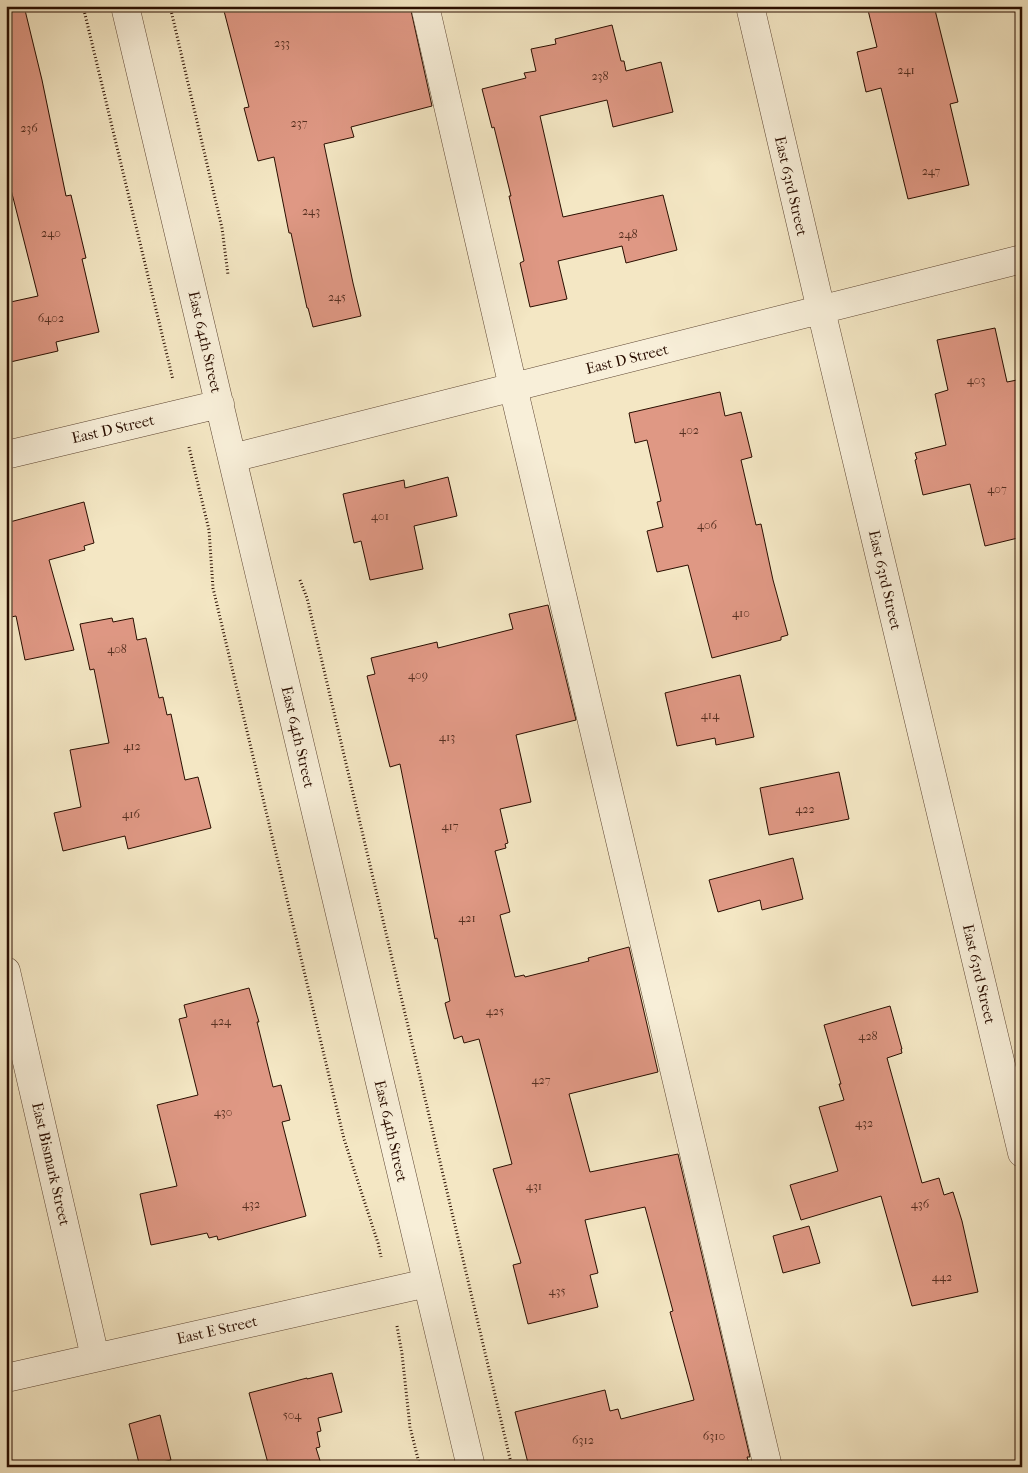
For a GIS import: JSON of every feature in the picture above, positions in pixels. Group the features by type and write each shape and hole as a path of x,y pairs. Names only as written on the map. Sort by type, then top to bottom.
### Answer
{"street":[{"name":"East 64th Street","path":"125,6 472,1467"},
{"path":"425,6 768,1467"},
{"name":"East 63rd Street","path":"750,6 820,310 1022,1153"},
{"name":"East D Street","path":"232,458 1022,259"},
{"name":"East D Street","path":"6,454 220,404"},
{"name":"East Bismark Street","path":"6,971 96,1357"},
{"name":"East E Street","path":"6,1378 427,1283"}],"path":[{"path":"82,6 209,530 213,588 344,1139 378,1243 402,1354 410,1427 420,1467"},
{"path":"170,6 222,228 228,276"},
{"path":"296,572 310,608 512,1467"}],"building":[{"path":"6,6 24,6 42,80 66,196 71,195 86,258 82,259 99,332 56,342 58,351 6,363 6,303 38,296 6,170"},
{"path":"244,6 349,6 355,11 372,6 410,6 432,106 351,127 354,137 324,144 361,316 313,327 307,308 291,233 289,233 274,157 258,161 244,108 249,107 224,11"},
{"path":"867,6 934,6 958,102 950,104 969,185 908,199 881,88 866,92 857,52 877,47"},
{"path":"612,25 621,61 624,61 626,71 661,62 673,112 613,127 607,100 540,116 563,217 663,195 677,250 626,263 622,246 558,261 567,299 530,307 520,263 524,261 509,196 511,196 494,127 492,128 482,89 526,78 524,73 536,71 531,49 556,44 555,39"},
{"path":"995,328 1007,382 1022,379 1022,537 985,546 970,484 923,495 915,453 946,445 935,394 948,390 937,340"},
{"path":"720,392 725,416 741,412 752,457 741,460 756,525 761,524 773,580 788,635 781,637 781,640 712,658 688,565 657,572 647,531 663,527 657,502 661,501 647,440 635,443 629,413"},
{"path":"448,477 457,516 414,526 423,569 370,580 361,541 354,543 343,494 404,480 405,488"},
{"path":"84,502 94,543 84,546 85,550 49,560 74,650 25,660 16,616 6,618 6,523"},
{"path":"548,605 576,720 516,735 531,802 500,809 508,843 505,844 506,848 495,851 510,912 500,915 515,977 524,975 525,977 589,961 588,958 629,947 658,1072 569,1094 590,1172 678,1154 750,1457 747,1457 750,1467 529,1467 515,1412 605,1390 610,1411 618,1409 621,1419 694,1400 670,1312 673,1311 645,1207 585,1220 598,1273 590,1275 598,1307 528,1324 513,1265 521,1263 493,1169 512,1164 479,1039 464,1043 462,1036 454,1039 445,1003 450,1001 437,938 435,939 400,764 390,767 367,676 375,674 371,658 437,642 438,648 513,629 509,614"},
{"path":"112,618 113,622 133,618 137,640 146,638 159,698 163,697 167,715 171,714 185,780 198,777 211,828 128,849 125,836 63,851 54,813 81,807 70,750 109,743 94,669 90,670 80,624"},
{"path":"740,675 754,737 716,745 715,738 677,746 665,693"},
{"path":"839,772 849,819 769,835 760,788"},
{"path":"793,858 803,899 762,910 760,900 718,912 709,880"},
{"path":"249,988 259,1022 257,1022 273,1087 281,1085 290,1120 282,1122 306,1216 218,1240 217,1236 209,1238 207,1233 151,1245 140,1194 177,1186 157,1105 198,1095 179,1019 187,1017 184,1005"},
{"path":"890,1006 902,1053 887,1058 922,1183 939,1178 944,1195 953,1192 962,1221 978,1292 912,1306 881,1196 801,1220 790,1185 838,1171 819,1107 844,1100 824,1025"},
{"path":"809,1226 820,1263 783,1273 773,1236"},
{"path":"332,1373 342,1412 318,1418 321,1431 317,1432 320,1447 316,1448 322,1467 269,1467 249,1393"},
{"path":"160,1415 171,1460 140,1467 129,1424"}]}
